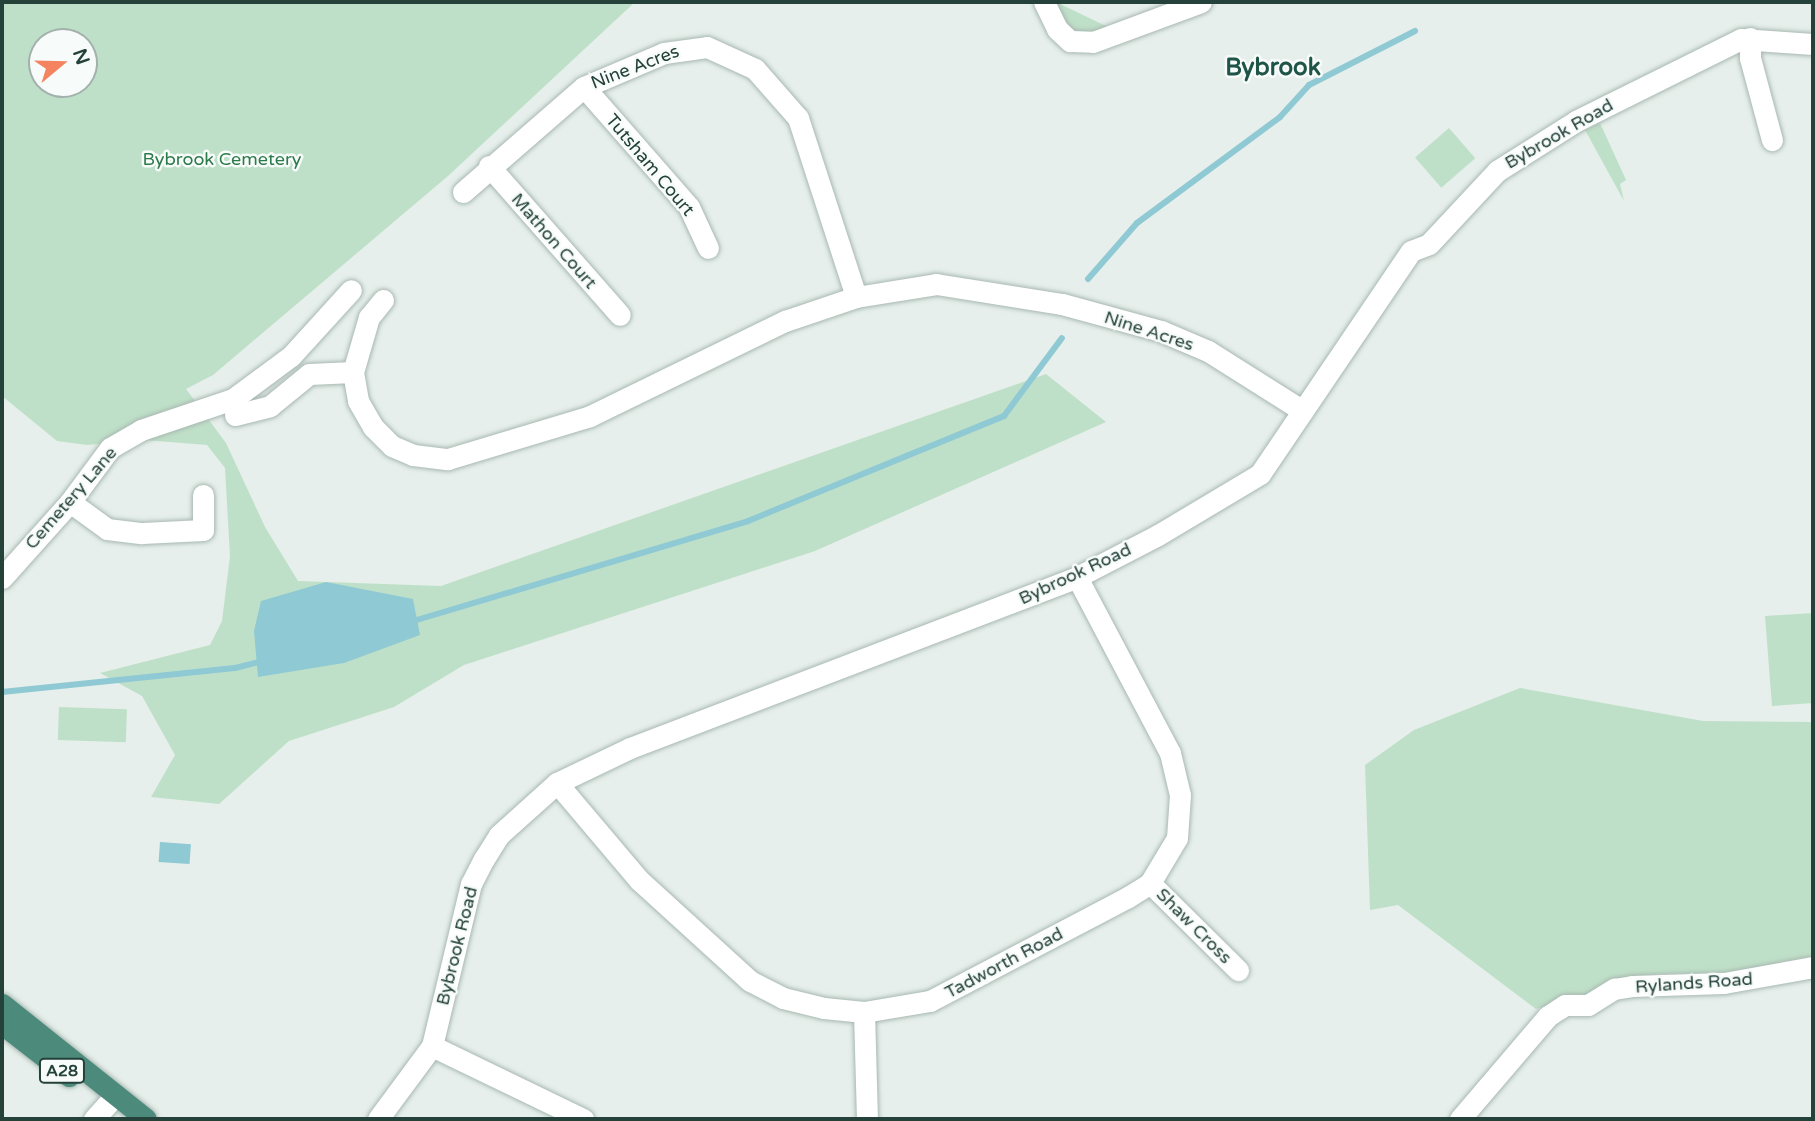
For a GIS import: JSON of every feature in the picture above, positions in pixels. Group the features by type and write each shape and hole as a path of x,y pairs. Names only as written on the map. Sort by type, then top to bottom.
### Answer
{"highway":[{"name":"A28","path":"2,1004 109,1110"},
{"name":"A28","path":"2,1024 109,1110 146,1119"}],"street":[{"path":"1044,2 1057,29 1070,41 1093,42 1201,2"},
{"path":"1772,140 1750,58 1750,38 1813,44"},
{"name":"Bybrook Road","path":"379,1119 432,1046 471,884 499,835 557,783 630,748 1077,577 1259,474 1411,251 1429,244 1497,170 1576,121 1750,38"},
{"name":"Nine Acres","path":"463,192 489,166 584,87 686,47 707,47 755,69 783,95 810,142 856,297"},
{"name":"Tutsham Court","path":"584,87 688,206 708,248"},
{"name":"Mathon Court","path":"489,166 620,315"},
{"name":"Nine Acres","path":"353,372 364,414 392,446 413,454 448,459 590,416 785,321 856,297 936,284 1062,304 1160,331 1208,352 1303,411"},
{"name":"Cemetery Lane","path":"2,578 70,502 110,448 141,430 233,399 290,356 351,290"},
{"path":"235,415 270,406 309,374 353,372 369,317 383,300"},
{"path":"70,502 107,528 142,533 204,530 203,495"},
{"path":"1077,577 1177,774 1181,818 1177,838 1150,883"},
{"name":"Tadworth Road","path":"557,783 639,880 750,981 783,998 864,1012 929,1002 960,988 1150,883"},
{"name":"Shaw Cross","path":"1150,883 1239,970"},
{"name":"Rylands Road","path":"1460,1119 1548,1016 1565,1005 1588,1005 1614,989 1632,986 1724,982 1813,967"},
{"path":"864,1012 867,1119"},
{"path":"432,1046 583,1119"}],"green space":[{"name":"Bybrook Cemetery","path":"2,2 635,2 448,176 213,375 186,389 226,443 265,527 298,581 441,586 1046,374 1106,422 815,551 464,665 394,707 289,741 219,804 151,797 175,755 142,696 100,673 210,645 222,621 230,556 225,468 207,445 144,440 87,445 57,441 2,396"},
{"path":"1054,2 1108,27 1085,34 1068,29"},
{"path":"1600,123 1626,180 1620,184 1624,201 1585,130"},
{"path":"1449,128 1475,158 1441,188 1415,158"},
{"path":"1813,613 1813,703 1772,706 1765,616"},
{"path":"1520,688 1703,721 1813,722 1813,956 1734,972 1657,974 1536,1009 1398,905 1370,910 1365,765 1414,730"},
{"path":"59,707 127,709 126,742 58,740"}],"water":[{"path":"326,582 413,599 420,635 344,663 258,677 254,631 261,601"},
{"path":"160,842 191,844 190,864 159,862"}],"waterway":[{"path":"1088,279 1137,223 1280,117 1309,85 1415,31"},
{"path":"410,622 748,521 1004,416 1062,338"},
{"path":"2,692 235,668 264,661"}],"district":[{"name":"Bybrook","path":"1273,68"}]}
